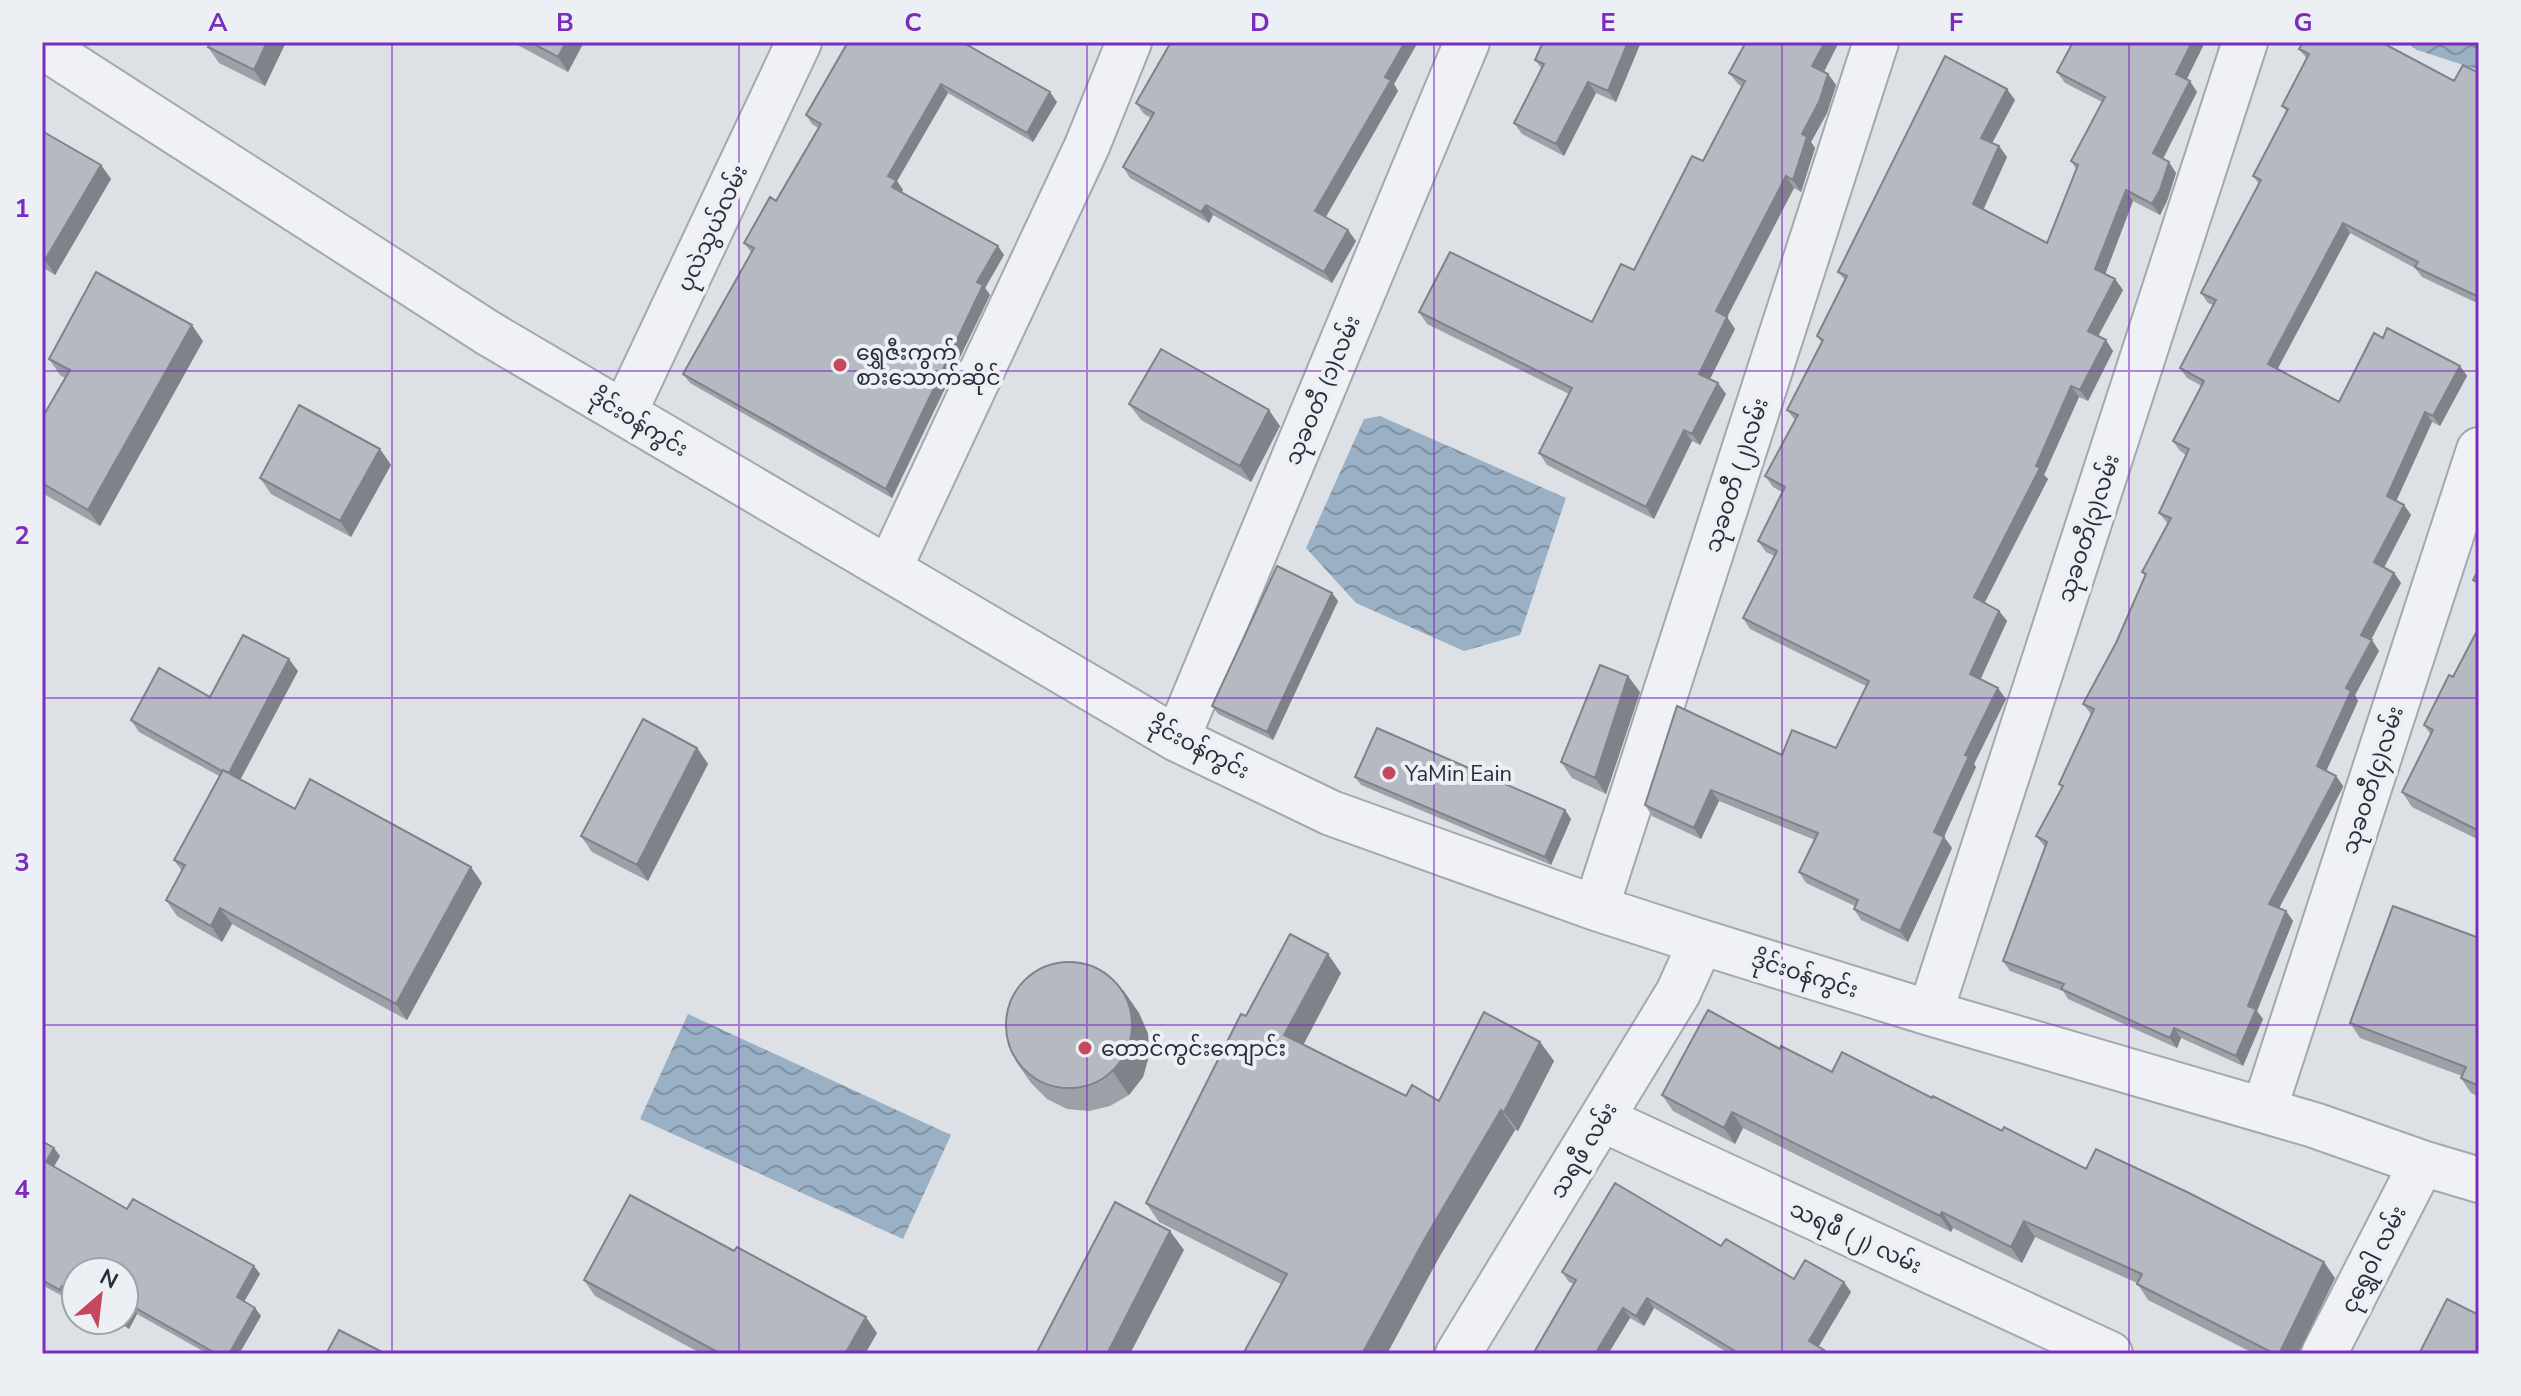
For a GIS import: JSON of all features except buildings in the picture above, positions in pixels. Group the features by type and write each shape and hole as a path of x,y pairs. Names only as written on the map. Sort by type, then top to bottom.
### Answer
{"street":[{"name":"ပုလဲသွယ်လမ်း","path":"624,413 799,42"},
{"path":"889,569 1087,146 1129,42"},
{"name":"သုခဝတီ (၁)လမ်း","path":"1177,739 1467,42"},
{"name":"သုခဝတီ (၂)လမ်း","path":"1596,908 1876,42"},
{"name":"သုခဝတီ(၃)လမ်း","path":"1930,1013 2245,42"},
{"name":"ဒိုင်းဝန်ကွင်း","path":"45,56 488,333 1177,739 1331,813 1596,908 1701,942 1930,1013 2264,1110 2479,1180"},
{"name":"သုခဝတီ(၄)လမ်း","path":"2264,1110 2479,450"},
{"name":"သရဖီ လမ်း","path":"1458,1354 1678,993 1701,942"},
{"name":"သရဖီ (၂) လမ်း","path":"1602,1119 2110,1354"},
{"name":"ငုရွှေဝါ လမ်း","path":"2324,1354 2422,1163"}],"water":[{"path":"2406,42 2479,42 2479,70 2417,50"},
{"path":"1380,416 1566,498 1520,635 1464,651 1356,603 1306,548 1364,419"},
{"path":"688,1014 951,1135 903,1239 640,1119"}],"place":[{"name":"ရွှေဇီးကွက် စားသောက်ဆိုင်","path":"840,365"},
{"name":"YaMin Eain","path":"1389,773"},
{"name":"တောင်ကွင်းကျောင်း","path":"1085,1048"}]}
